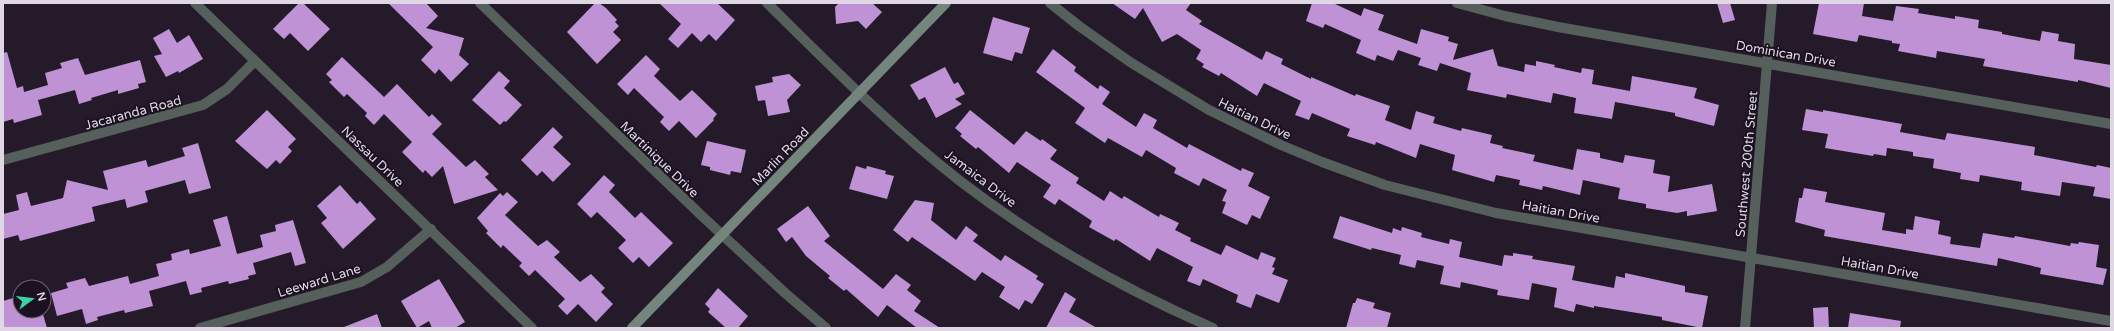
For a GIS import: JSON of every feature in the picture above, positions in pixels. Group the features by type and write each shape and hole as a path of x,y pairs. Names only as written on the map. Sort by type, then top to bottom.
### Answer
{"street":[{"name":"Nassau Drive","path":"195,3 532,328"},
{"name":"Martinique Drive","path":"480,3 722,235 826,328"},
{"name":"Jamaica Drive","path":"767,3 860,93 943,167 1004,212 1103,274 1213,328"},
{"name":"Marlin Road","path":"632,328 946,3"},
{"name":"Haitian Drive","path":"1050,3 1124,58 1196,103 1281,145 1343,170 1411,192 1496,213 2111,321"},
{"name":"Dominican Drive","path":"1457,3 1505,16 1552,26 1767,62 2111,124"},
{"name":"Southwest 200th Street","path":"1745,328 1772,3"},
{"name":"Jacaranda Road","path":"3,160 202,106 227,89 255,61"},
{"name":"Leeward Lane","path":"200,328 361,282 387,268 431,229"}],"building":[{"path":"299,3 303,3 330,29 308,51 290,33 284,39 273,29"},
{"path":"388,3 426,3 438,16 426,28 464,38 459,55 469,64 451,82 439,69 435,74 421,60 433,47"},
{"path":"595,3 599,3 606,8 617,20 615,22 619,26 613,32 621,40 597,64 567,32"},
{"path":"659,3 717,3 735,20 716,41 709,34 701,42 692,33 678,48 668,39 681,24"},
{"path":"839,3 872,3 882,12 866,29 858,21 836,24 835,7"},
{"path":"1112,3 1191,3 1186,10 1202,21 1199,24 1262,60 1266,51 1283,59 1281,64 1311,79 1311,77 1355,96 1356,94 1390,106 1385,120 1411,130 1416,111 1435,117 1433,123 1461,131 1462,128 1492,135 1490,143 1503,146 1502,148 1535,155 1533,161 1573,170 1577,149 1600,153 1600,158 1623,163 1625,155 1655,160 1653,173 1670,176 1668,192 1712,184 1717,211 1687,216 1687,211 1677,213 1646,208 1646,204 1618,199 1620,188 1583,180 1580,195 1543,186 1542,190 1519,185 1520,180 1496,175 1494,182 1452,170 1455,155 1420,144 1416,158 1376,142 1375,145 1347,136 1350,129 1312,113 1309,120 1295,115 1301,101 1264,83 1257,96 1221,73 1219,76 1202,67 1204,64 1196,59 1201,50 1177,34 1162,42 1143,8 1135,19"},
{"path":"1312,3 1333,3 1361,16 1364,8 1384,15 1378,30 1417,44 1421,29 1449,37 1448,41 1458,44 1453,60 1493,49 1498,66 1524,72 1525,64 1536,66 1536,61 1581,73 1582,68 1594,70 1592,84 1630,91 1632,76 1697,88 1694,98 1719,105 1714,126 1675,116 1675,113 1615,102 1612,119 1574,113 1576,98 1553,93 1551,103 1507,94 1506,98 1467,90 1471,73 1440,63 1437,71 1418,65 1421,58 1398,50 1393,61 1377,55 1375,61 1356,53 1361,40 1325,24 1323,28 1306,21"},
{"path":"1717,3 1730,3 1735,20 1723,23"},
{"path":"1819,3 1864,3 1862,16 1893,21 1896,6 1919,9 1918,13 1955,19 1955,16 1979,20 1978,28 2040,41 2042,31 2059,34 2058,41 2075,44 2074,59 2111,65 2111,88 2078,80 2078,82 1983,66 1985,59 1937,51 1936,58 1898,51 1900,44 1892,43 1892,41 1859,35 1857,42 1813,34"},
{"path":"993,17 1030,28 1022,54 1015,52 1012,61 983,53"},
{"path":"169,29 177,43 189,35 203,59 179,73 178,71 166,77 154,56 162,54 153,38"},
{"path":"1053,49 1076,67 1074,71 1098,89 1100,85 1110,92 1102,104 1136,127 1144,113 1157,120 1153,128 1187,148 1189,144 1241,171 1242,168 1254,173 1248,186 1270,197 1260,219 1252,215 1247,225 1222,213 1226,202 1222,201 1227,190 1203,178 1199,186 1174,173 1176,168 1146,150 1142,157 1108,138 1105,143 1075,123 1085,108 1036,72"},
{"path":"7,52 17,88 23,86 24,92 48,85 45,73 62,68 60,63 78,58 85,75 140,60 146,82 138,84 139,88 118,94 118,90 91,98 92,100 79,104 75,90 38,100 42,115 14,123 13,119 3,122 3,53"},
{"path":"646,55 660,69 654,76 680,101 692,90 717,114 713,119 714,120 696,138 679,121 669,131 660,122 664,117 634,88 628,95 617,84"},
{"path":"342,57 384,97 397,84 429,117 432,114 442,124 432,134 466,167 475,160 489,174 485,177 498,190 454,204 443,166 432,177 425,170 423,173 402,152 412,142 384,114 374,125 365,116 367,113 347,94 344,97 329,82 332,80 326,74"},
{"path":"945,67 954,84 958,82 965,94 955,99 962,104 936,118 925,97 919,100 910,85"},
{"path":"499,71 510,81 504,88 522,105 506,122 504,121 500,125 472,100"},
{"path":"789,74 801,85 787,100 790,112 768,116 765,100 758,101 755,86 773,82 772,77"},
{"path":"1806,109 1823,112 1823,110 1902,124 1900,132 1945,140 1947,133 2035,147 2034,155 2096,167 2097,165 2111,168 2111,199 2093,196 2095,187 2062,182 2060,196 2021,190 2022,182 1980,175 1979,182 1960,179 1961,173 1933,168 1934,159 1913,156 1913,152 1887,148 1886,156 1874,154 1873,156 1825,148 1828,134 1802,130"},
{"path":"267,110 296,139 288,147 292,151 280,164 276,160 267,169 235,141"},
{"path":"970,110 1014,145 1026,131 1041,141 1042,139 1057,150 1050,159 1079,178 1076,183 1104,201 1110,191 1122,199 1124,196 1159,217 1160,214 1179,223 1175,230 1191,238 1190,241 1221,255 1226,245 1258,260 1261,252 1276,258 1272,267 1275,268 1272,274 1288,280 1279,303 1256,294 1251,308 1243,305 1236,302 1238,295 1203,279 1200,286 1187,281 1193,267 1157,248 1150,261 1116,239 1114,241 1089,227 1092,221 1059,199 1055,205 1043,197 1051,185 1017,162 1009,173 978,147 976,149 960,136 962,134 955,128"},
{"path":"553,127 563,137 553,147 571,164 553,182 542,171 537,176 521,160"},
{"path":"707,141 746,150 741,173 731,171 730,175 710,170 710,167 701,165"},
{"path":"198,143 211,188 189,194 185,180 145,191 148,202 127,208 125,199 92,207 95,221 20,241 18,235 3,239 3,214 19,210 16,195 27,192 31,206 63,198 67,180 108,190 103,171 146,160 148,167 185,156 182,148"},
{"path":"856,166 866,169 867,166 886,171 885,174 894,176 887,199 849,189"},
{"path":"604,175 615,185 609,192 635,218 641,212 673,243 649,267 639,257 633,263 618,248 626,240 597,212 591,218 577,204"},
{"path":"340,185 357,204 360,201 376,219 343,249 321,223 327,218 317,206"},
{"path":"1804,188 1827,192 1825,202 1885,213 1882,230 1906,234 1906,229 1913,230 1915,216 1940,221 1938,234 1951,237 1950,244 1980,248 1983,233 2014,238 2015,236 2070,246 2071,243 2078,244 2079,242 2099,245 2096,267 2107,269 2103,285 2040,274 2041,268 1998,258 1997,266 1824,236 1825,230 1795,222 1799,198 1802,198"},
{"path":"507,192 518,202 505,215 538,246 547,240 560,252 554,257 580,282 591,274 605,288 601,292 613,304 596,322 578,304 567,315 558,306 565,299 535,270 529,276 519,266 522,263 503,245 501,248 486,233 488,231 477,218 500,193 503,196"},
{"path":"915,200 934,203 931,220 956,240 966,226 978,235 973,241 1001,261 1005,255 1038,276 1036,279 1044,284 1032,304 1025,300 1019,310 999,297 1005,287 982,272 975,281 912,237 908,242 893,230"},
{"path":"808,206 830,236 824,241 883,289 896,274 911,285 907,290 921,301 914,311 940,328 917,328 887,305 878,317 846,289 844,291 828,278 830,276 806,256 792,237 786,242 777,229"},
{"path":"227,216 237,254 263,247 260,235 276,231 275,225 293,220 306,263 295,266 291,252 253,263 256,274 248,276 249,279 229,284 228,281 201,288 202,292 190,295 186,281 149,291 153,306 125,313 124,310 97,317 98,320 86,324 82,309 57,316 52,293 68,288 66,283 85,278 89,286 128,276 130,284 159,276 156,264 172,260 171,254 189,249 190,254 221,246 213,220"},
{"path":"1340,216 1392,233 1393,228 1401,231 1402,227 1422,233 1421,237 1449,244 1450,239 1462,242 1459,257 1502,266 1504,255 1513,256 1513,253 1533,256 1532,259 1575,266 1572,280 1614,288 1616,276 1625,278 1625,273 1685,286 1685,292 1708,296 1702,328 1662,320 1662,317 1594,306 1594,308 1576,304 1574,312 1554,307 1557,288 1532,283 1529,300 1497,295 1498,290 1461,282 1460,288 1440,284 1444,266 1417,260 1415,268 1399,264 1401,255 1372,248 1371,250 1333,238"},
{"path":"439,279 465,322 455,328 432,328 429,321 417,328 401,301"},
{"path":"718,288 748,316 738,328 726,328 708,312 710,309 705,304"},
{"path":"1065,292 1076,299 1069,312 1097,328 1046,328"},
{"path":"12,298 12,319 44,319 47,328 3,328 3,301"},
{"path":"1357,298 1375,303 1373,308 1391,313 1387,328 1346,328 1353,303 1355,303"},
{"path":"1828,307 1829,328 1814,328 1813,308"},
{"path":"1850,313 1901,321 1900,328 1848,328"},
{"path":"377,314 382,328 344,328 344,327"}]}
